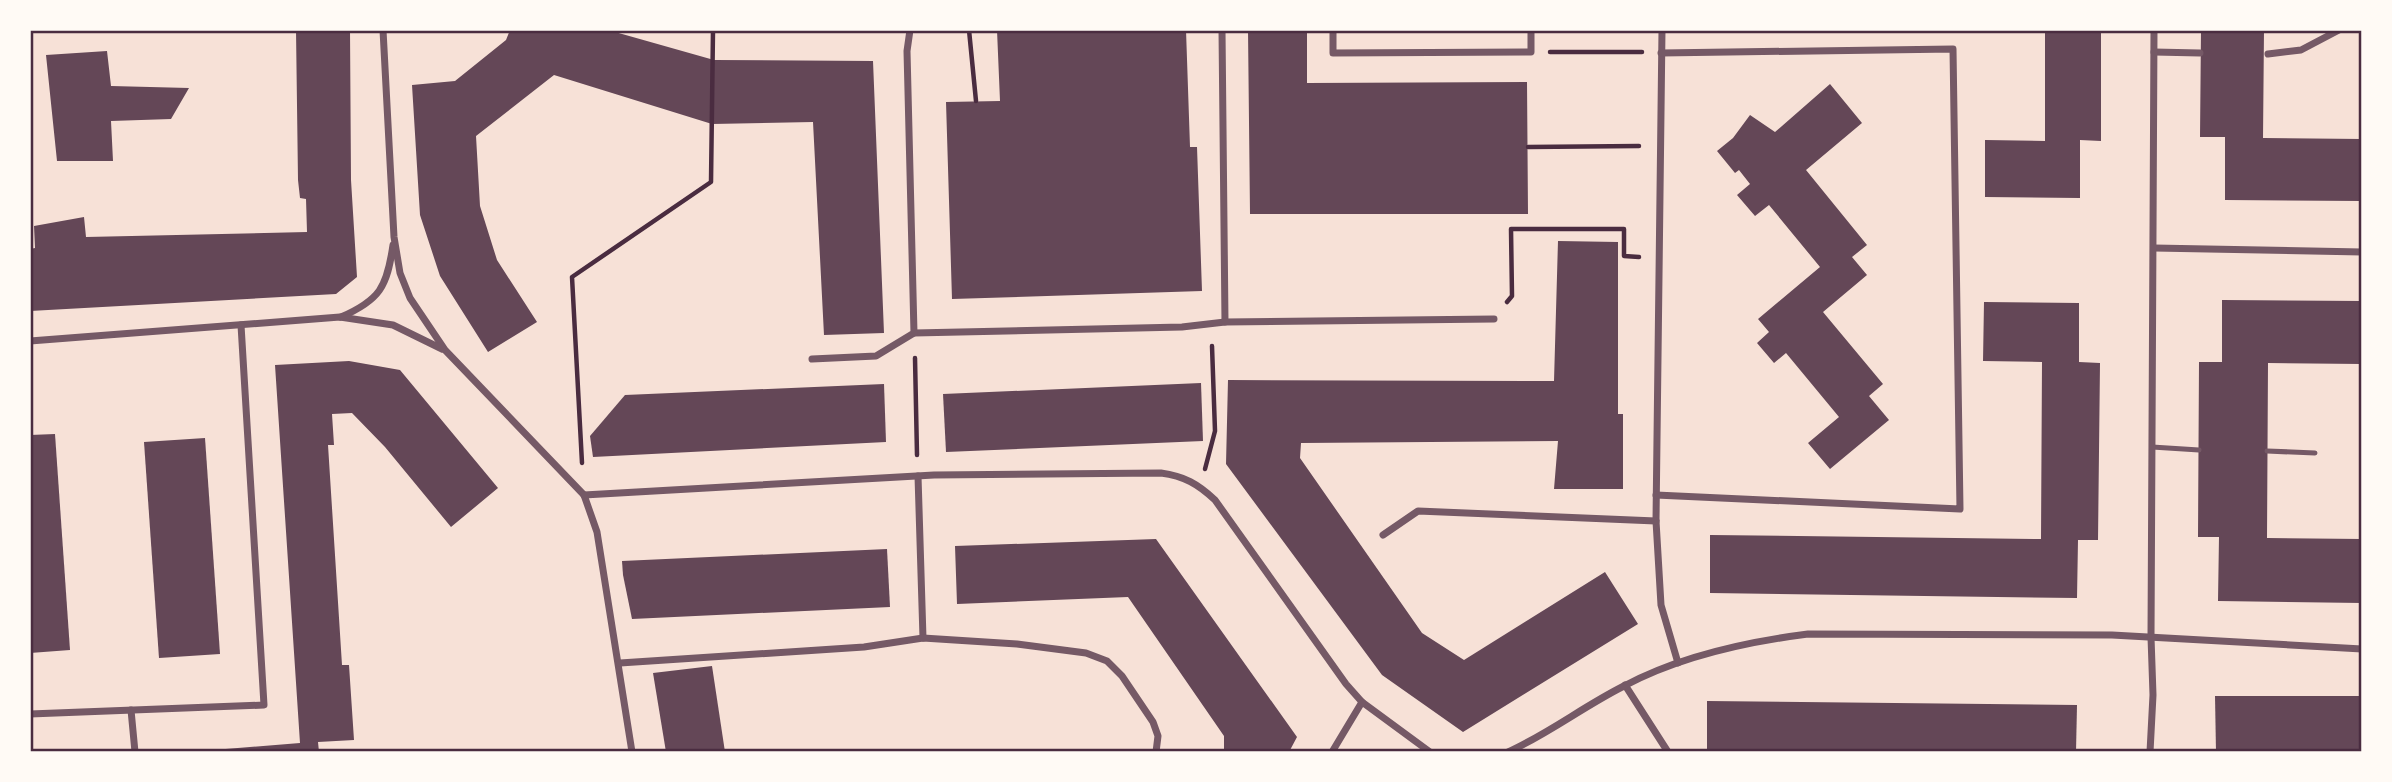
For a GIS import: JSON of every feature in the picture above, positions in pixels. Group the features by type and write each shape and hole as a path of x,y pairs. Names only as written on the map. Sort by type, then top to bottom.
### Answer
{"street":[{"path":"383,30 394,237 400,272 410,298 445,350 584,495 597,532 620,663 632,752"},
{"path":"910,30 906,51 914,333"},
{"path":"1222,30 1225,322"},
{"path":"1332,30 1333,53 1531,52 1531,30"},
{"path":"1662,30 1656,521 1661,605 1678,663"},
{"path":"2150,752 2153,695 2154,30"},
{"path":"2268,54 2301,50 2339,30"},
{"path":"1656,495 1960,509 1953,48 1661,53"},
{"path":"2154,52 2200,53"},
{"path":"340,317 367,305 380,290 390,270 394,237"},
{"path":"2154,248 2362,252"},
{"path":"30,341 340,317 393,325 445,350"},
{"path":"812,359 876,356 914,333 1182,327 1225,322 1493,319"},
{"path":"30,714 264,705 241,325"},
{"path":"584,495 918,476 1160,473 1181,476 1200,486 1215,499 1346,684 1363,702 1430,752"},
{"path":"918,476 923,638"},
{"path":"1383,535 1418,511 1656,521"},
{"path":"1508,752 1625,685 1678,663 1759,640 1808,634 2151,637 2362,649"},
{"path":"620,663 864,647 923,638 1017,644 1086,653 1107,661 1122,676 1153,722 1158,736 1156,752"},
{"path":"1625,685 1668,752"},
{"path":"1332,752 1363,702"},
{"path":"131,710 135,752"}],"lane":[{"path":"2152,447 2199,450"},
{"path":"2267,451 2315,453"}],"path":[{"path":"584,495 572,277 711,182 713,30"},
{"path":"969,30 976,101"},
{"path":"1531,52 1661,53"},
{"path":"1528,146 1660,145"},
{"path":"1493,319 1512,296 1511,229 1624,229 1624,256 1659,257"},
{"path":"914,333 918,476"},
{"path":"1200,486 1215,431 1212,344"}],"building":[{"path":"296,30 350,30 351,180 357,277 336,294 30,311 30,249 35,248 34,226 84,217 86,237 307,232 306,199 300,198 298,180"},
{"path":"510,30 608,30 714,60 873,61 884,333 824,335 813,122 712,124 554,75 476,136 480,206 497,260 537,322 488,352 440,276 420,215 412,85 455,81 506,40"},
{"path":"997,30 1186,30 1190,147 1197,147 1202,291 952,299 946,102 1000,101"},
{"path":"1248,30 1307,30 1307,83 1527,82 1528,214 1250,214"},
{"path":"2045,30 2101,30 2101,141 2080,140 2080,198 1985,197 1985,140 2045,141"},
{"path":"2201,30 2264,30 2263,138 2362,139 2362,201 2225,200 2225,137 2200,137"},
{"path":"107,51 111,86 189,88 171,119 111,121 113,161 57,161 46,55"},
{"path":"1830,84 1862,123 1806,170 1867,245 1852,257 1867,275 1823,312 1883,384 1869,396 1889,420 1830,469 1808,443 1839,417 1786,353 1774,363 1757,343 1769,332 1758,319 1820,267 1769,205 1755,216 1737,195 1750,184 1739,170 1735,173 1717,151 1733,138 1750,115 1775,132"},
{"path":"1558,241 1618,242 1618,414 1623,414 1623,489 1554,489 1558,441 1301,443 1300,458 1422,633 1464,660 1605,572 1638,624 1463,732 1382,675 1226,464 1228,380 1554,381"},
{"path":"2222,300 2362,301 2362,364 2268,363 2267,538 2362,539 2362,603 2218,601 2219,537 2198,537 2199,362 2222,362"},
{"path":"1984,302 2079,303 2079,362 2100,363 2098,540 2078,540 2077,598 1710,593 1710,535 2041,539 2042,362 1983,361"},
{"path":"349,361 400,370 498,488 451,527 385,447 352,413 332,414 334,445 328,445 342,665 349,665 354,740 318,742 319,752 189,752 300,743 275,365"},
{"path":"1201,383 1203,441 946,452 943,394"},
{"path":"884,384 886,442 593,457 590,436 625,395"},
{"path":"55,434 70,650 30,653 30,435"},
{"path":"205,438 220,654 159,658 144,442"},
{"path":"1156,539 1297,737 1289,752 1224,752 1224,736 1128,597 957,604 955,546"},
{"path":"887,549 890,607 632,619 623,575 622,561"},
{"path":"712,666 725,752 666,752 653,673"},
{"path":"2215,696 2362,696 2362,752 2216,752"},
{"path":"1707,701 2077,705 2076,752 1707,752"}]}
